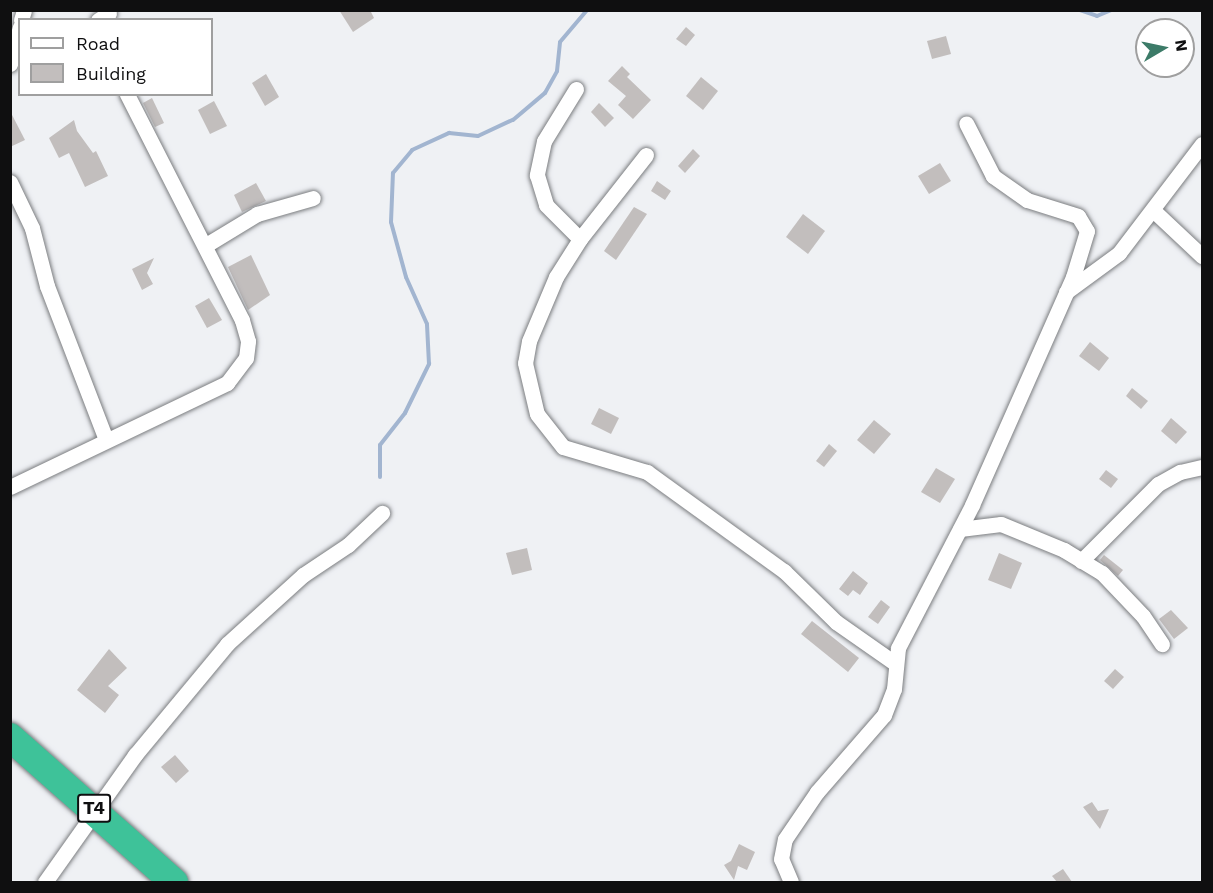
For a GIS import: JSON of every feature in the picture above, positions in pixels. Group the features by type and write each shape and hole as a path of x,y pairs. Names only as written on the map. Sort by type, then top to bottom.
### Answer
{"highway":[{"name":"T4","path":"10,737 96,809 174,882"}],"street":[{"path":"14,52 18,35"},
{"path":"576,88 544,141 537,175 546,205 580,239"},
{"path":"10,487 227,383 241,368 248,341 242,320 206,245 128,96"},
{"path":"791,882 781,859 785,839 816,792 885,715 894,690 897,648 960,529 1066,292 1087,231 1084,221 1068,212 1027,200 993,177 966,123"},
{"path":"1066,292 1119,253 1154,211 1203,144"},
{"path":"646,155 580,239 556,277 528,341 525,363 537,414 550,436 563,447 646,472 784,571 836,622 896,664"},
{"path":"10,182 32,228 47,286 106,440"},
{"path":"206,245 257,214 314,198"},
{"path":"1154,211 1203,255"},
{"path":"1081,561 1158,484 1180,472 1203,467"},
{"path":"45,882 135,755 227,644 303,575 348,545 382,513"},
{"path":"960,529 1001,524 1081,561 1102,573 1143,616 1162,644"}],"building":[{"path":"339,10 370,10 374,18 353,32"},
{"path":"686,27 695,35 686,46 676,39"},
{"path":"946,36 951,54 932,59 927,41"},
{"path":"622,66 630,74 627,77 651,100 633,119 618,105 626,96 608,81"},
{"path":"266,74 279,97 265,106 252,83"},
{"path":"701,77 718,91 703,110 686,96"},
{"path":"152,98 164,123 155,127 143,103"},
{"path":"214,101 227,126 210,134 198,110"},
{"path":"599,103 614,118 605,127 591,112"},
{"path":"10,111 25,140 10,147"},
{"path":"74,120 77,131 93,153 96,151 108,176 85,187 69,153 59,158 49,138"},
{"path":"693,149 700,156 685,173 678,166"},
{"path":"940,163 951,181 929,194 918,176"},
{"path":"657,181 671,191 665,200 651,191"},
{"path":"256,183 266,201 242,212 234,195"},
{"path":"634,207 647,214 616,260 604,251"},
{"path":"803,214 825,231 808,254 786,237"},
{"path":"251,255 270,295 248,310 228,267"},
{"path":"154,258 147,273 153,284 142,290 132,269"},
{"path":"209,298 222,320 207,328 195,306"},
{"path":"1090,342 1109,358 1099,371 1079,356"},
{"path":"1132,388 1148,401 1141,409 1126,396"},
{"path":"599,408 619,418 611,434 591,424"},
{"path":"1171,418 1187,432 1176,444 1161,431"},
{"path":"874,420 891,434 874,454 857,440"},
{"path":"829,444 837,451 824,467 816,461"},
{"path":"936,468 955,479 940,503 921,492"},
{"path":"1106,470 1118,479 1111,488 1099,479"},
{"path":"527,548 532,570 512,575 506,553"},
{"path":"999,553 1022,563 1011,589 988,580"},
{"path":"1104,555 1123,570 1118,576 1100,560"},
{"path":"853,571 868,583 860,595 853,590 848,596 839,589"},
{"path":"881,600 890,607 878,624 868,617"},
{"path":"1171,610 1188,628 1174,639 1159,619"},
{"path":"812,621 859,658 848,672 801,634"},
{"path":"109,649 127,668 108,686 119,695 105,713 77,690"},
{"path":"1115,669 1124,677 1113,689 1104,681"},
{"path":"175,755 189,771 176,783 161,767"},
{"path":"1092,802 1098,811 1109,809 1100,829 1083,807"},
{"path":"739,844 755,852 747,870 738,866 734,880 724,865 731,861"},
{"path":"1063,869 1072,882 1057,882 1052,876"}],"waterway":[{"path":"380,477 380,445 405,413 429,364 427,324 406,277 391,222 393,173 412,150 449,133 478,136 513,120 545,93 557,71 560,42 587,10"},
{"path":"1080,10 1097,16 1111,10"}]}
